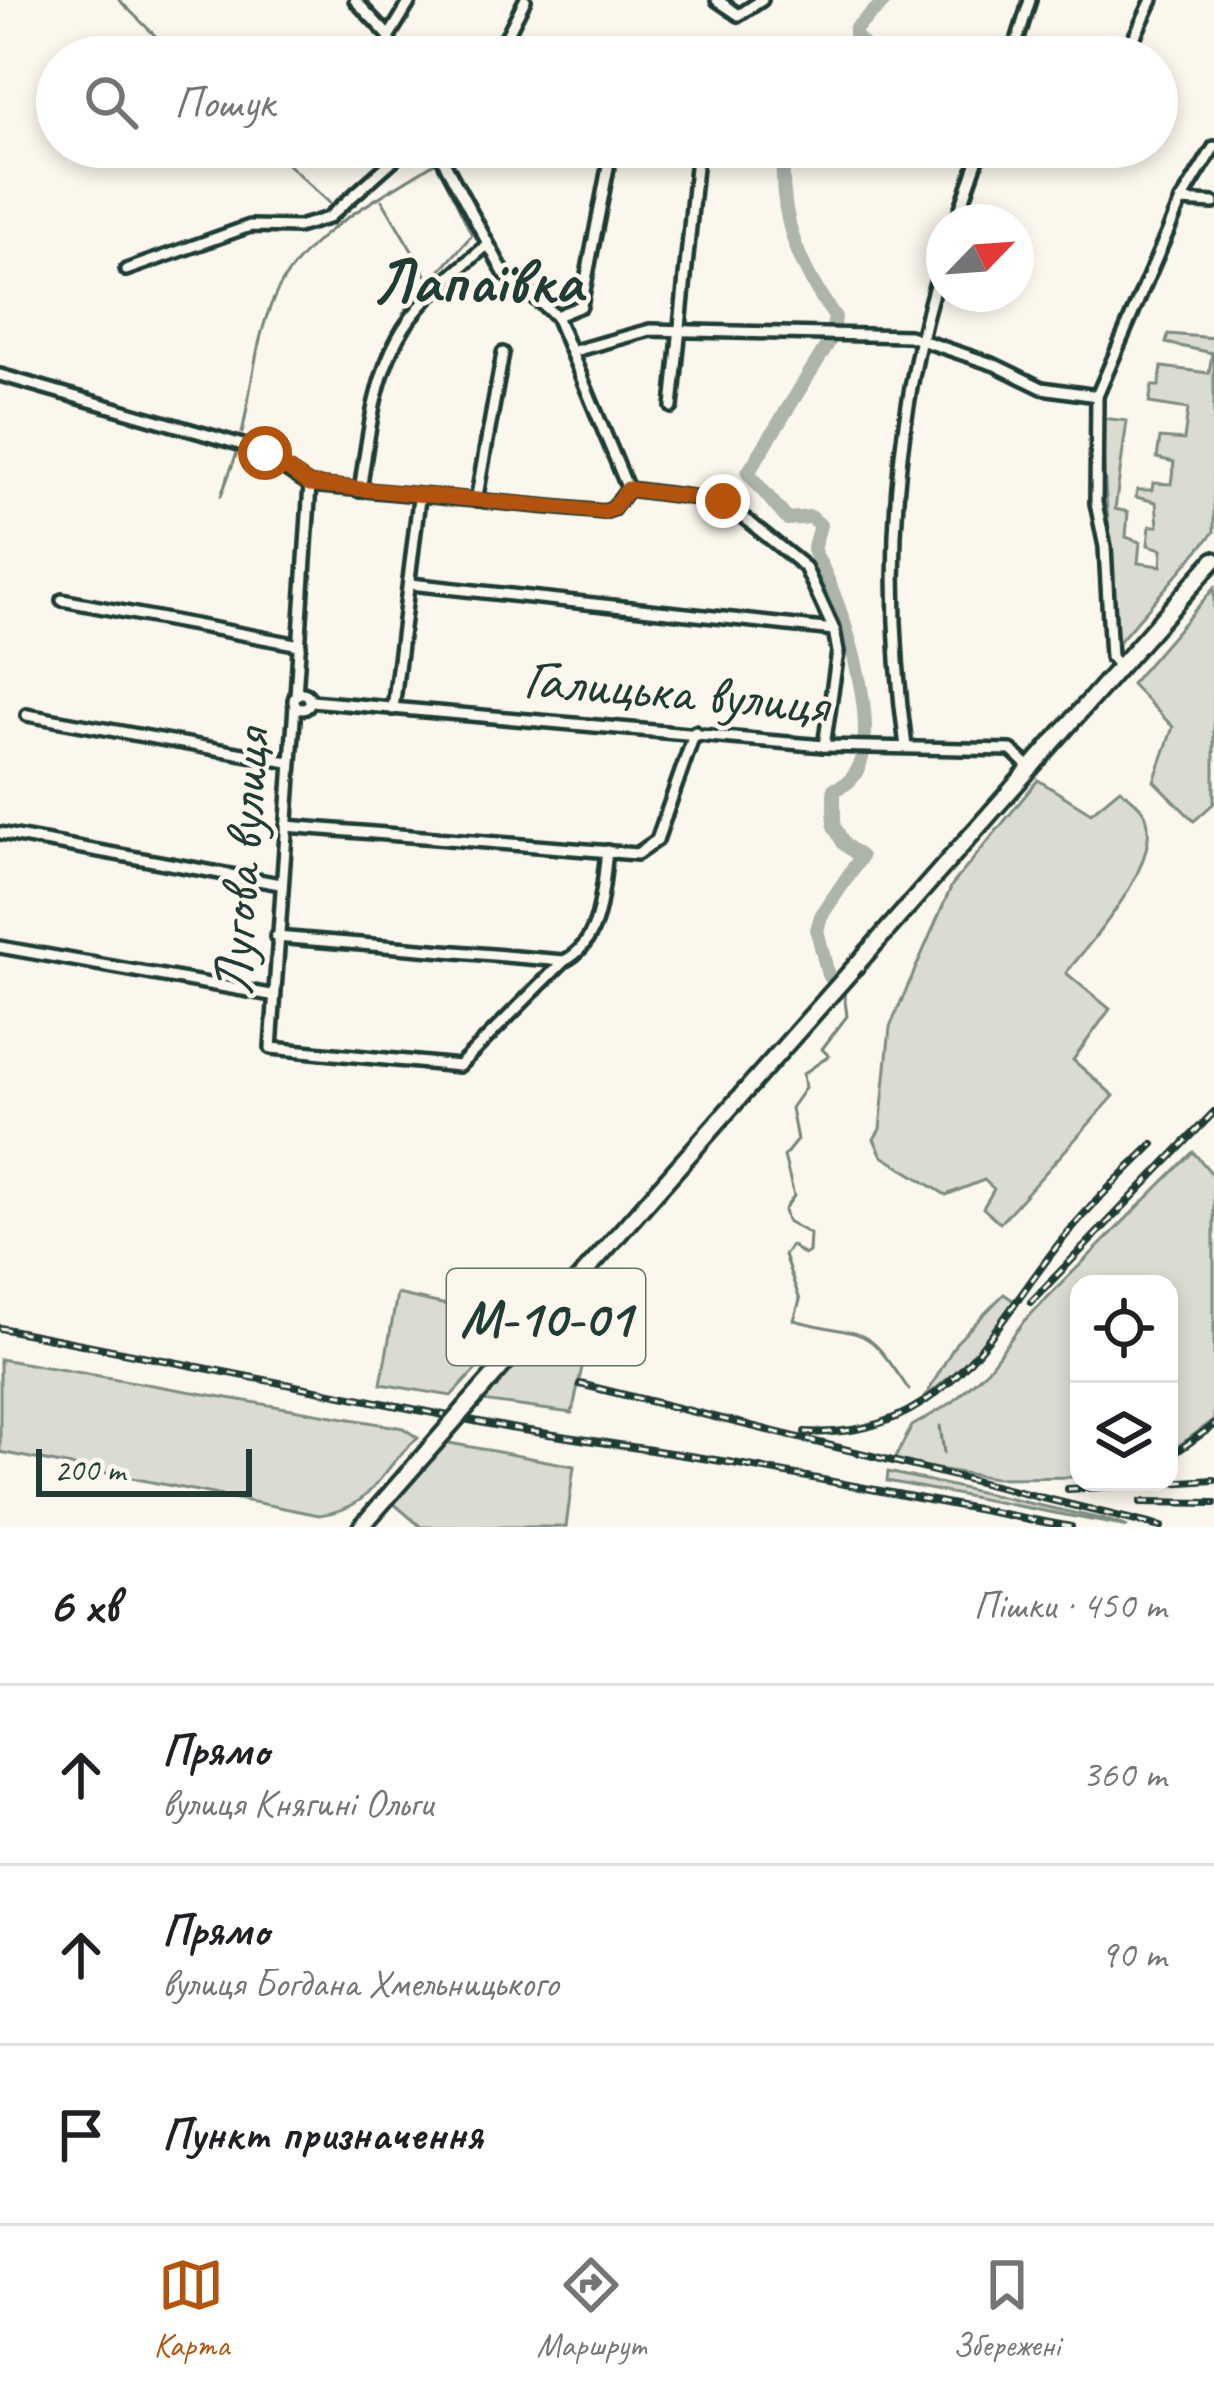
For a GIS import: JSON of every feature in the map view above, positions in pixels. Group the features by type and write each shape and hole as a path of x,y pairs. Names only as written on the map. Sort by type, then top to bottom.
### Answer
{"highway":[{"name":"М-10-01","path":"361,1527 1214,560"}],"street":[{"path":"355,0 389,36 411,0"},
{"path":"507,36 525,0"},
{"path":"717,0 739,15 762,0"},
{"path":"1019,36 1030,0"},
{"path":"1135,36 1152,0"},
{"path":"1119,666 1112,657 1108,571 1096,503 1097,396 1181,201 1214,147"},
{"path":"126,270 250,226 298,227 328,218 384,168"},
{"path":"448,168 514,285 556,316 628,489"},
{"path":"556,316 581,306 608,168"},
{"path":"672,407 696,168"},
{"path":"962,204 975,168"},
{"path":"1181,201 1214,203"},
{"path":"360,490 374,409 398,338 422,305 488,244"},
{"path":"906,747 892,588 897,473 917,340 926,312"},
{"path":"574,351 641,330 843,333 917,340 995,365 1042,388 1097,396"},
{"path":"476,501 503,353"},
{"path":"0,375 265,453 310,484 419,499 604,512 613,509 628,489"},
{"name":"Лугова вулиця","path":"310,484 271,995 271,1048 459,1066 564,961"},
{"path":"628,489 723,501 805,567 834,630 838,652 824,746"},
{"path":"394,710 419,499"},
{"path":"410,584 834,630"},
{"path":"62,600 300,645"},
{"name":"Галицька вулиця","path":"296,700 306,709 310,700 824,746 1011,750 1028,766"},
{"path":"27,715 288,762"},
{"path":"286,826 637,854 657,840 694,732"},
{"path":"0,833 280,884"},
{"path":"276,937 564,961 577,952 598,918 607,851"},
{"path":"0,946 271,995"}],"shaded area":[{"path":"1168,334 1214,338 1214,532 1117,644 1103,418 1127,421 1115,509 1128,512 1126,537 1140,542 1138,563 1161,566 1162,549 1148,545 1150,526 1158,526 1156,502 1136,497 1137,490 1152,490 1153,483 1171,484 1174,462 1157,458 1160,438 1184,440 1188,409 1149,403 1152,386 1159,386 1162,367 1209,373 1212,353 1166,343"},
{"path":"1214,588 1214,803 1194,821 1154,781 1173,727 1131,684"},
{"path":"1038,780 1091,813 1120,789 1144,812 1148,835 1135,878 1066,973 1110,1009 1073,1060 1114,1096 1000,1223 983,1208 994,1189 984,1180 946,1195 882,1156 874,1139 880,1129 890,1027 952,885"},
{"path":"1193,1152 1214,1176 1214,1420 1178,1446 1178,1275 1070,1275"},
{"path":"1070,1275 1070,1477 995,1478 893,1462 912,1426 953,1402 988,1369 1024,1321"},
{"path":"579,1292 594,1300 575,1322 586,1349 572,1413 481,1401"},
{"path":"397,1294 487,1314 517,1315 513,1330 451,1396 381,1384"},
{"path":"1004,1294 1014,1301 981,1350 924,1399 956,1343"},
{"path":"0,1359 403,1428 418,1438 365,1496 353,1505 319,1515 0,1452"},
{"path":"444,1442 574,1466 566,1527 421,1527 392,1502"},
{"path":"888,1472 1110,1521 1128,1527 887,1481"}],"waterway":[{"path":"119,0 156,36"},
{"path":"855,36 855,29 886,0"},
{"path":"292,168 334,207"},
{"path":"242,433 267,316 283,281 318,240 425,168"},
{"path":"403,313 472,235 440,168"},
{"path":"783,168 794,242 835,317 833,328"},
{"path":"382,200 428,278"},
{"path":"828,975 817,930 821,916 861,857 844,844 834,826 834,789 854,776 863,750 865,717 859,679 837,603 813,550 820,525 811,517 787,519 748,473 832,337"},
{"path":"221,496 238,450"},
{"path":"844,993 847,1016 822,1049 829,1056 803,1074 805,1088 791,1108 797,1140 784,1156 794,1196 784,1210 787,1221 810,1234 809,1252 804,1255 791,1245 784,1255 800,1300 794,1320 851,1332 872,1342 909,1390"},
{"path":"940,1426 944,1453"}],"railway":[{"path":"1031,1302 1214,1112"},
{"path":"805,1432 852,1430 892,1419 956,1376 1069,1232 1153,1144"},
{"path":"0,1328 510,1428 728,1462 1071,1527"},
{"path":"580,1384 1161,1527"},
{"path":"1178,1451 1214,1425"},
{"path":"1068,1489 1214,1480"},
{"path":"1141,1502 1214,1503"}],"district":[{"name":"Лапаївка","path":"477,280"}],"route":[{"path":"265,453 310,484 419,499 604,512 613,509 628,489 723,501"}]}
